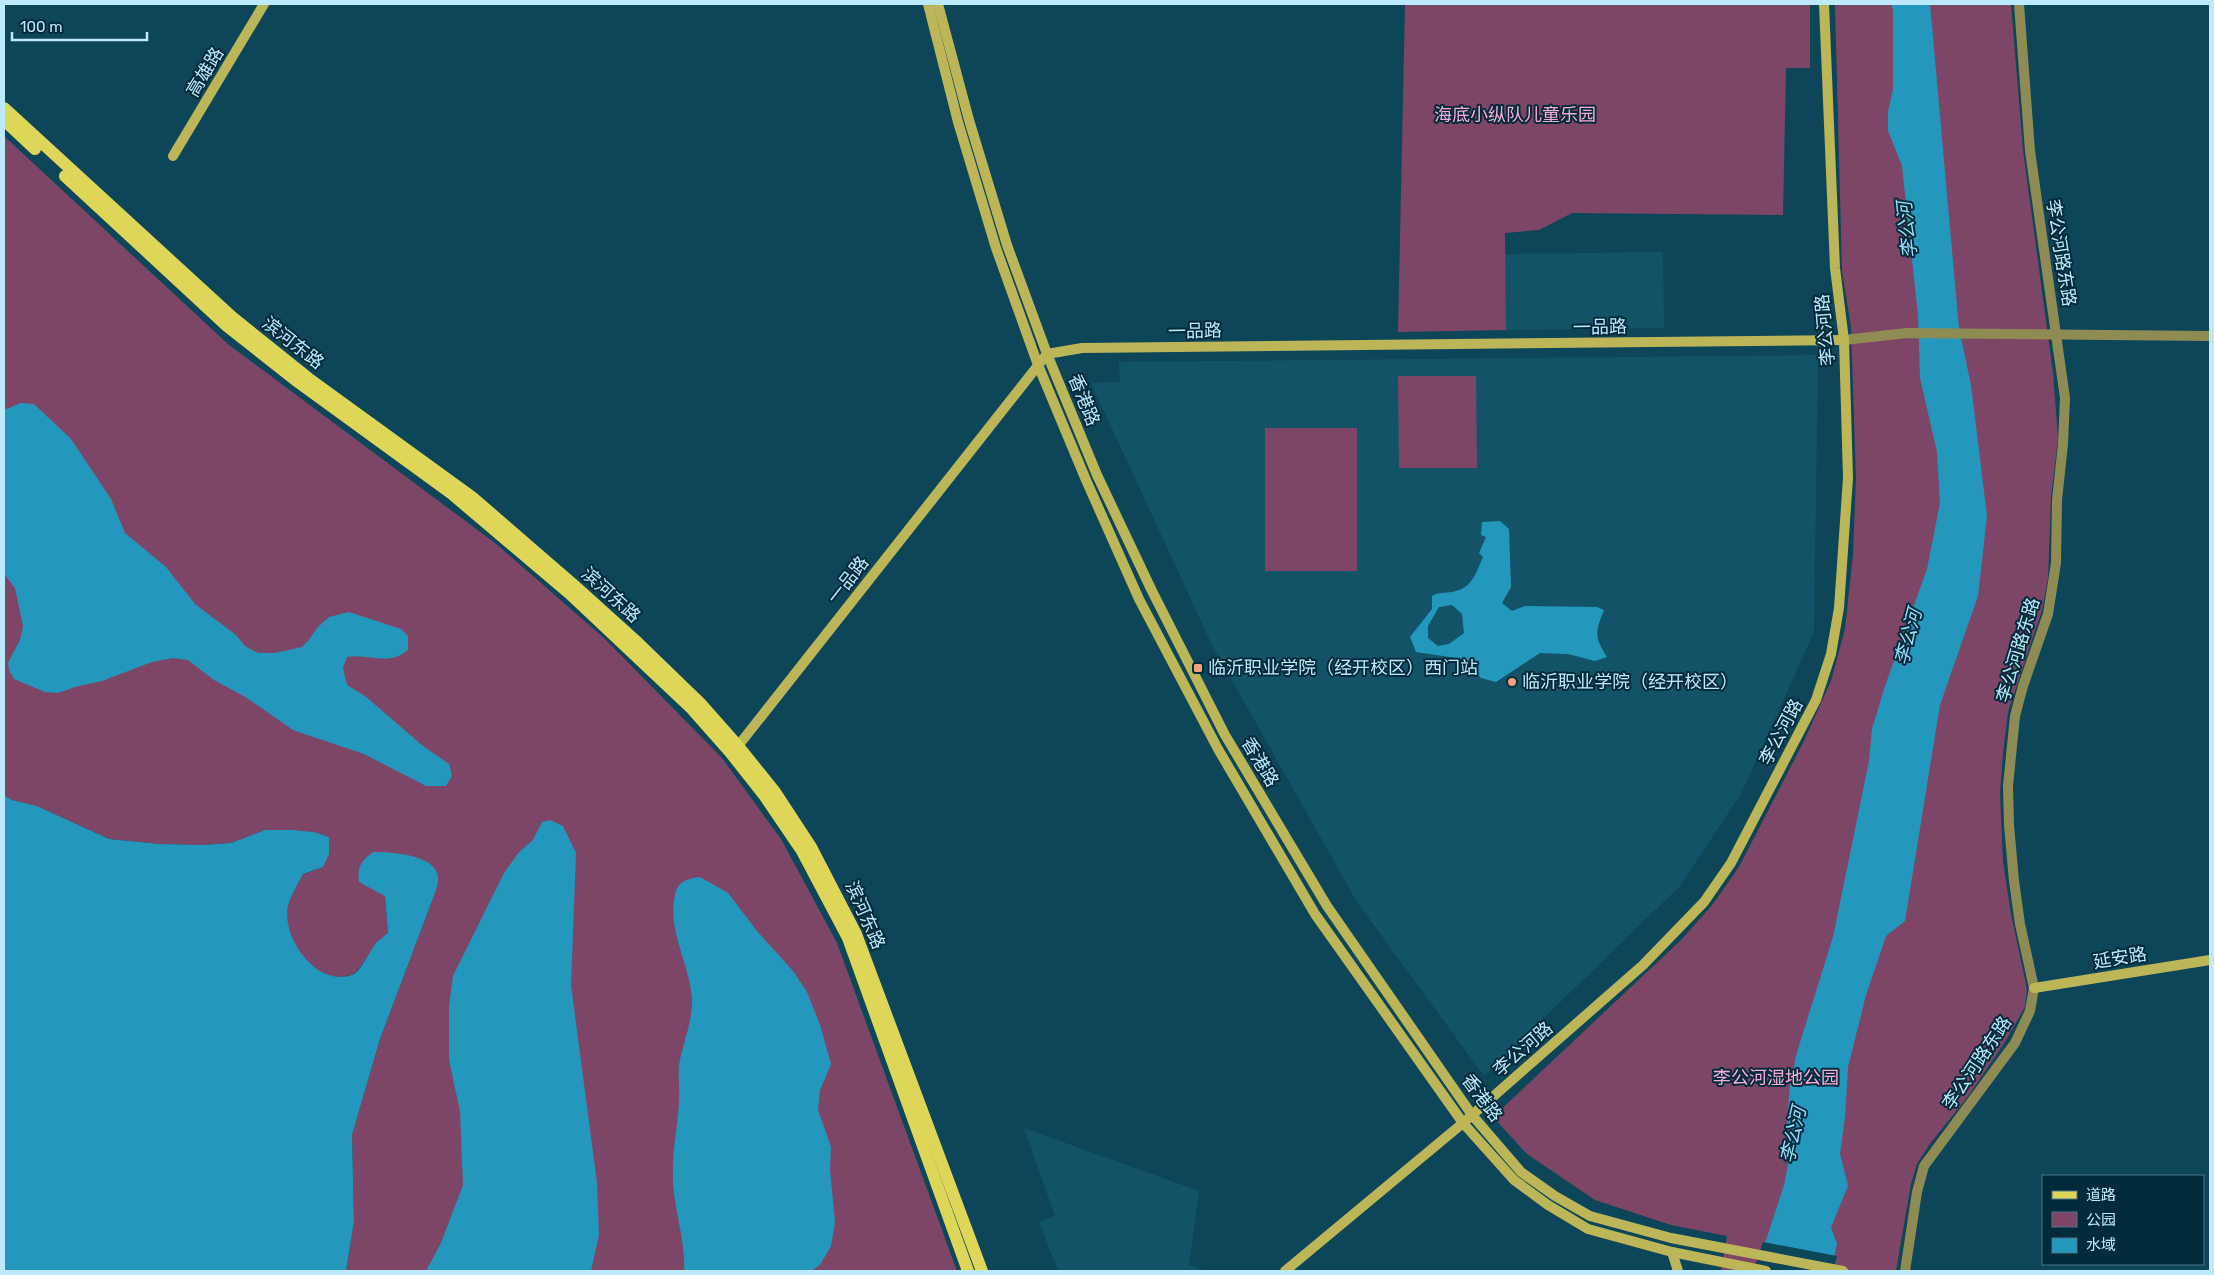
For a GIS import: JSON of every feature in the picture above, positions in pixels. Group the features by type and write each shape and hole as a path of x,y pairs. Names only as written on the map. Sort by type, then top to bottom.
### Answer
{"main road":[{"name":"高雄路","path":"174,156 264,4"},
{"name":"香港路","path":"928,4 958,122 996,248 1038,365 1086,480 1139,599 1218,749 1315,914 1463,1124 1514,1180 1548,1205 1588,1229 1722,1264 1766,1271"},
{"name":"香港路","path":"938,4 969,120 1007,245 1047,354 1097,475 1152,591 1225,735 1327,906 1472,1115 1522,1172 1555,1196 1590,1216 1671,1238 1843,1271"},
{"name":"李公河路","path":"1285,1271 1463,1124 1643,965 1704,902 1731,863 1816,700 1831,654 1839,608 1848,478 1844,340 1835,268 1824,4"},
{"name":"滨河东路","path":"4,108 232,317 308,378 472,497 554,567 700,703 738,746 775,792 811,847 856,934 982,1271"},
{"name":"滨河东路","path":"4,120 227,326 298,382 452,494 570,594 692,709 730,752 764,795 802,851 848,938 968,1271"},
{"name":"一品路","path":"738,746 1047,354 1082,348 1844,340"},
{"name":"延安路","path":"2034,988 2210,960"},
{"path":"1672,1252 1678,1271"}],"street":[{"name":"李公河路东路","path":"1905,1271 1916,1192 1924,1166 2015,1043 2030,1011 2034,988 2020,924 2014,881 2008,786 2015,716 2023,686 2048,614 2056,563 2057,500 2064,444 2065,398 2030,151 2019,4"},
{"path":"1844,340 1907,333 1967,332 2210,336"}],"shaded area":[{"path":"1663,252 1664,328 1506,330 1505,254"},
{"name":"临沂职业学院（经开校区）","path":"1818,355 1814,632 1742,792 1680,886 1484,1076 1357,902 1212,645 1091,383 1120,382 1119,362"},
{"path":"1024,1128 1199,1191 1189,1265 1204,1271 1058,1271 1039,1222 1055,1216"}],"green space":[{"name":"海底小纵队儿童乐园","path":"1405,4 1810,4 1810,68 1786,68 1783,215 1572,213 1539,230 1505,233 1506,330 1398,332"},
{"name":"李公河湿地公园","path":"1835,4 2011,4 2023,150 2053,373 2058,439 2051,497 2048,578 2042,610 2008,712 2000,793 2003,862 2011,914 2027,989 2025,1007 2005,1042 1969,1095 1929,1145 1917,1164 1911,1184 1896,1271 1721,1271 1727,1236 1671,1225 1595,1200 1527,1154 1493,1117 1682,939 1713,904 1739,867 1804,741 1831,681 1845,629 1853,554 1856,479 1851,327 1842,271"},
{"path":"4,136 229,345 495,543 604,638 722,758 781,839 837,943 957,1271 346,1271 354,1221 352,1135 380,1039 432,901 385,896 388,933 353,974 340,977 327,975 315,968 304,958 296,946 287,919 289,902 303,874 323,867 329,837 314,832 265,830 231,843 204,845 160,844 109,839 37,806 12,800 4,795"},
{"path":"1398,376 1476,376 1477,468 1399,468"},
{"path":"1265,428 1357,428 1357,571 1265,571"}],"water":[{"name":"李公河","path":"1891,4 1930,4 1959,329 1971,385 1987,516 1978,596 1940,705 1905,921 1886,936 1866,995 1848,1067 1845,1117 1840,1154 1848,1186 1831,1227 1837,1244 1831,1271 1756,1271 1784,1185 1792,1144 1787,1121 1790,1085 1797,1052 1833,937 1869,761 1872,729 1885,686 1927,569 1940,503 1937,452 1920,378 1918,315 1902,166 1888,131 1888,112 1893,89 1893,10"},
{"path":"21,403 34,404 71,439 111,499 125,533 166,567 195,604 236,635 245,646 258,653 275,653 302,647 329,617 349,612 401,629 408,636 408,650 401,655 386,659 347,657 343,668 347,685 365,696 423,746 449,764 452,776 446,786 426,786 364,754 293,730 247,698 214,680 188,660 173,658 152,662 102,681 58,693 45,692 14,679 9,670 8,663 20,640 23,626 15,588 4,574 4,410"},
{"path":"1500,521 1509,529 1511,587 1502,603 1512,611 1525,606 1597,607 1604,610 1597,634 1607,657 1595,661 1568,654 1540,653 1496,682 1481,678 1463,659 1416,652 1410,637 1432,609 1432,596 1462,589 1467,586 1476,572 1483,557 1479,553 1486,537 1481,535 1482,522","holes":["1452,605 1462,614 1464,633 1449,644 1438,646 1428,638 1428,626 1439,607"]},
{"path":"4,795 12,800 37,806 109,839 160,844 204,845 231,843 265,830 314,832 329,837 329,854 323,867 303,874 289,902 287,919 296,946 315,968 328,975 341,977 354,974 376,943 388,933 385,896 359,882 359,868 365,858 373,852 401,854 421,859 436,870 438,880 436,889 380,1039 352,1135 354,1221 346,1271 4,1271"},
{"path":"550,820 563,826 576,853 571,985 597,1183 599,1235 591,1271 426,1271 441,1243 463,1185 460,1111 449,1060 449,1006 453,976 504,873 519,852 533,840 542,822"},
{"path":"700,877 728,893 757,931 793,971 807,992 820,1025 831,1064 820,1090 818,1110 831,1147 830,1170 835,1222 831,1246 820,1265 811,1271 684,1271 683,1246 674,1194 673,1160 679,1101 679,1066 691,1016 692,999 676,934 673,908 678,887 691,878"}],"pier":[{"path":"1763,1242 1837,1256 1833,1271 1753,1271"}],"place":[{"name":"临沂职业学院（经开校区）西门站","path":"1198,668"},
{"name":"临沂职业学院（经开校区）","path":"1512,682"}]}
